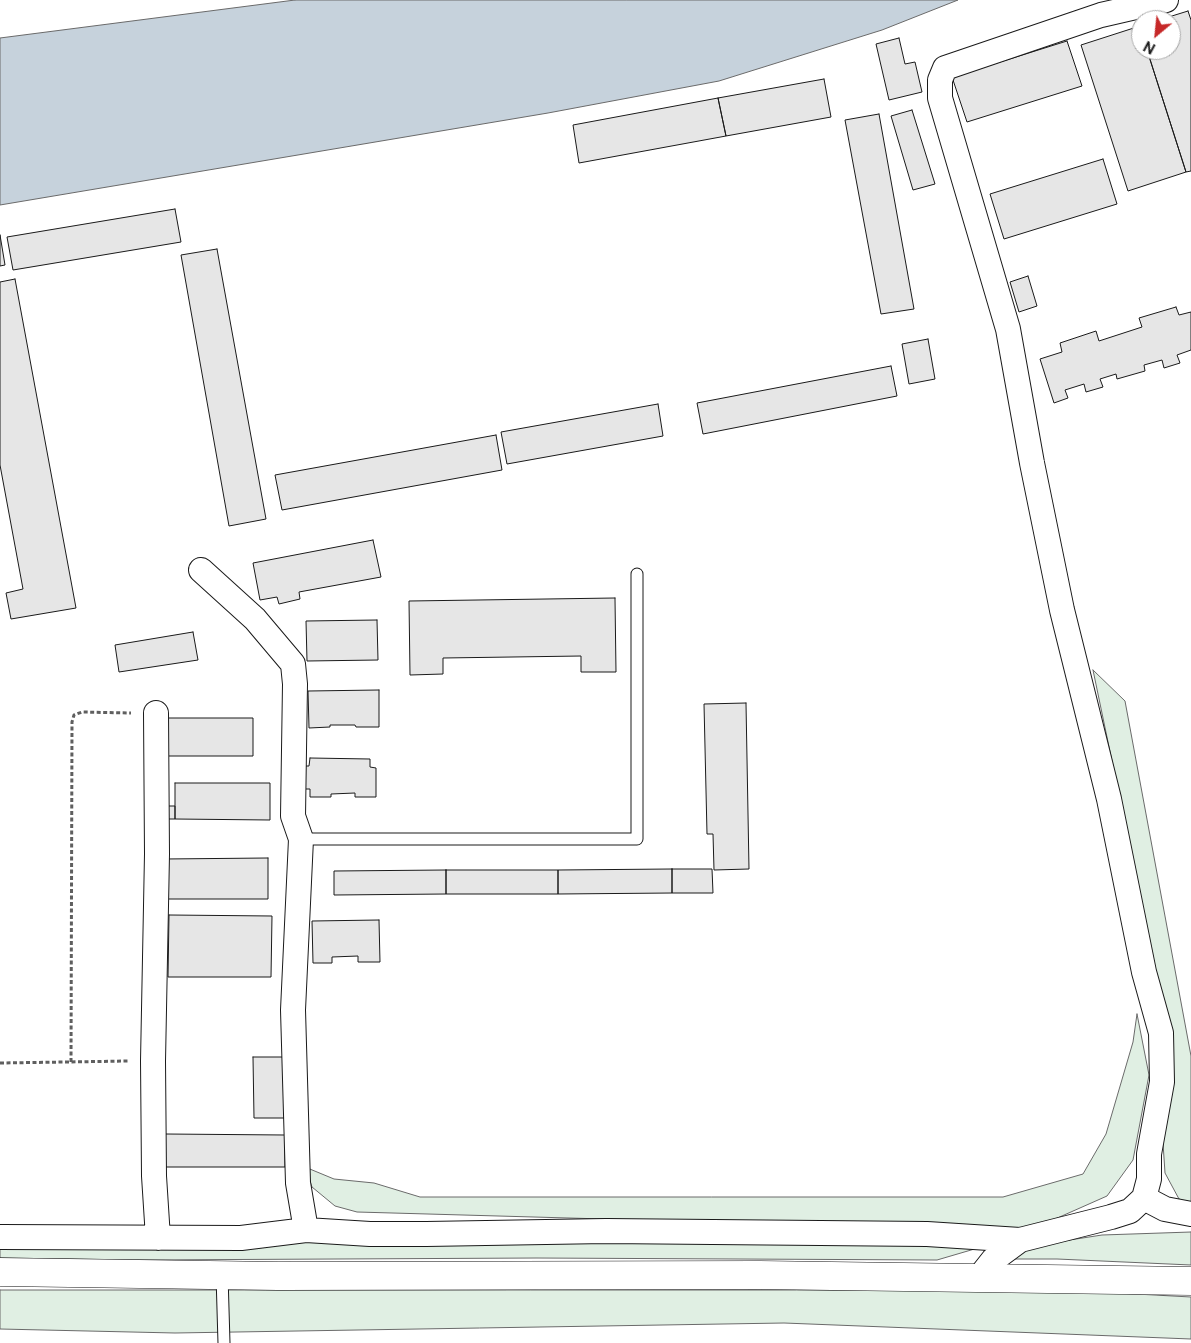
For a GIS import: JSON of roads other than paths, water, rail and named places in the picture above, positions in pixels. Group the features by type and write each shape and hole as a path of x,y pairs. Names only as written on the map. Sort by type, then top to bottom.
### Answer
{"street":[{"path":"0,1237 241,1238 306,1230 370,1234 606,1231 927,1234 1020,1240 1111,1218 1130,1211 1144,1198 1148,1179 1149,1154 1162,1082 1161,1033 1144,972 1109,799 1062,610 1032,463 1008,329 940,98 940,80 945,68 1101,15 1166,0"},
{"path":"201,570 255,618 293,664 295,684 294,816 301,839 293,1010 298,1182 306,1230"},
{"path":"156,713 157,854 153,1061 154,1176 158,1238"},
{"path":"1144,1198 1165,1209 1191,1214"},
{"path":"978,1279 992,1260 1020,1240"},
{"path":"0,1272 222,1275 760,1275 1191,1281"}],"lane":[{"path":"301,839 637,839 637,574"},
{"path":"222,1275 224,1343"}]}
